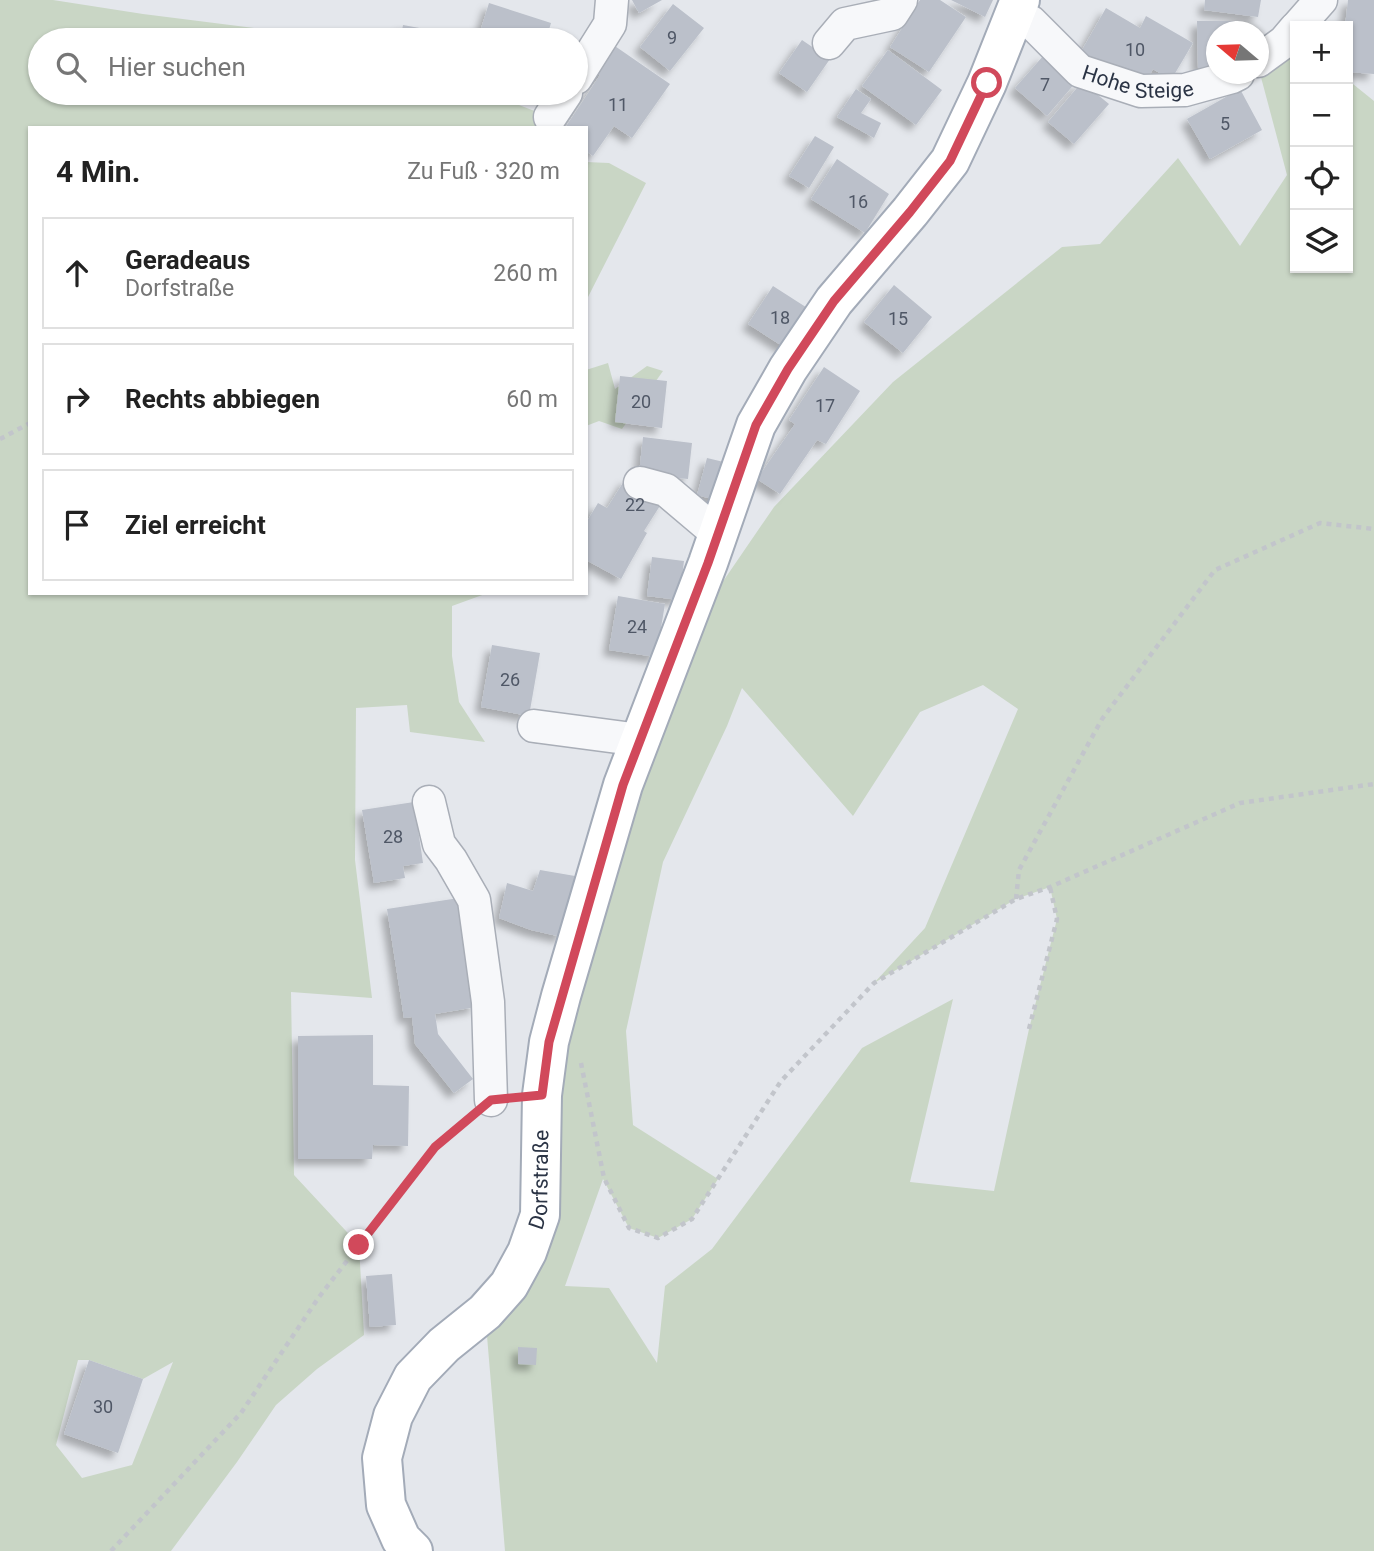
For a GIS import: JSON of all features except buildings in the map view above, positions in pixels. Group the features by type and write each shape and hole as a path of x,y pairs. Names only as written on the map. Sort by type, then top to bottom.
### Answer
{"main road":[{"name":"Dorfstraße","path":"413,1551 401,1539 386,1505 382,1458 393,1416 413,1377 444,1345 485,1312 509,1285 527,1252 540,1215 542,1095 549,1042 623,785 719,534 756,425 788,369 834,301 950,161 987,83 1017,7"}],"street":[{"path":"588,59 610,24 612,0"},
{"path":"829,43 845,24 892,14 901,0"},
{"path":"1302,21 1321,0"},
{"name":"Hohe Steige","path":"1017,7 1080,71 1141,91 1185,90 1207,84"},
{"path":"1269,53 1290,35"},
{"path":"639,483 666,490 719,534"},
{"path":"534,726 640,740"},
{"path":"429,802 439,844 474,900 488,1002 491,1100"}],"path":[{"path":"0,439 28,424"},
{"path":"1016,899 1019,870 1101,719 1215,570 1320,523 1374,529"},
{"path":"579,1051 604,1178 629,1227 658,1238 692,1219 781,1081 874,983 1016,899 1050,887 1240,803 1374,784"},
{"path":"1029,1029 1057,919 1050,887"},
{"path":"111,1551 241,1413 319,1297 435,1147 491,1100"}],"green space":[{"path":"0,0 53,0 254,28 28,28 28,105 519,105 550,117 553,126 28,126 28,595 482,595 452,606 452,656 459,702 485,742 410,732 407,705 356,708 355,860 372,998 291,992 294,1175 359,1245 364,1335 317,1369 276,1405 171,1551 0,1551","holes":["78,1360 89,1360 143,1379 173,1362 132,1465 82,1478 56,1445"]},
{"path":"1290,50 1290,273 1353,273 1353,84 1374,101 1374,1551 505,1551 485,1312 508,1285 542,1095 674,653 774,507 893,382 1062,247 1100,244 1178,158 1240,246 1287,175 1263,84 1269,84 1269,61","holes":["983,685 1018,709 925,928 874,983 1016,899 1050,887 1057,919 1029,1029 994,1191 910,1182 953,999 862,1048 712,1249 665,1286 657,1363 609,1288 565,1286 603,1179 629,1228 658,1238 692,1219 718,1179 633,1125 626,1031 663,862 742,688 853,816 920,712"]},
{"path":"588,162 609,163 646,183 588,297"},
{"path":"608,363 615,389 647,366 663,371 622,429 599,421 588,425 588,369"}],"route":[{"path":"359,1245 435,1147 491,1100 542,1095 549,1042 561,996 623,785 708,563 756,425 788,369 834,301 950,161 987,83"}]}
